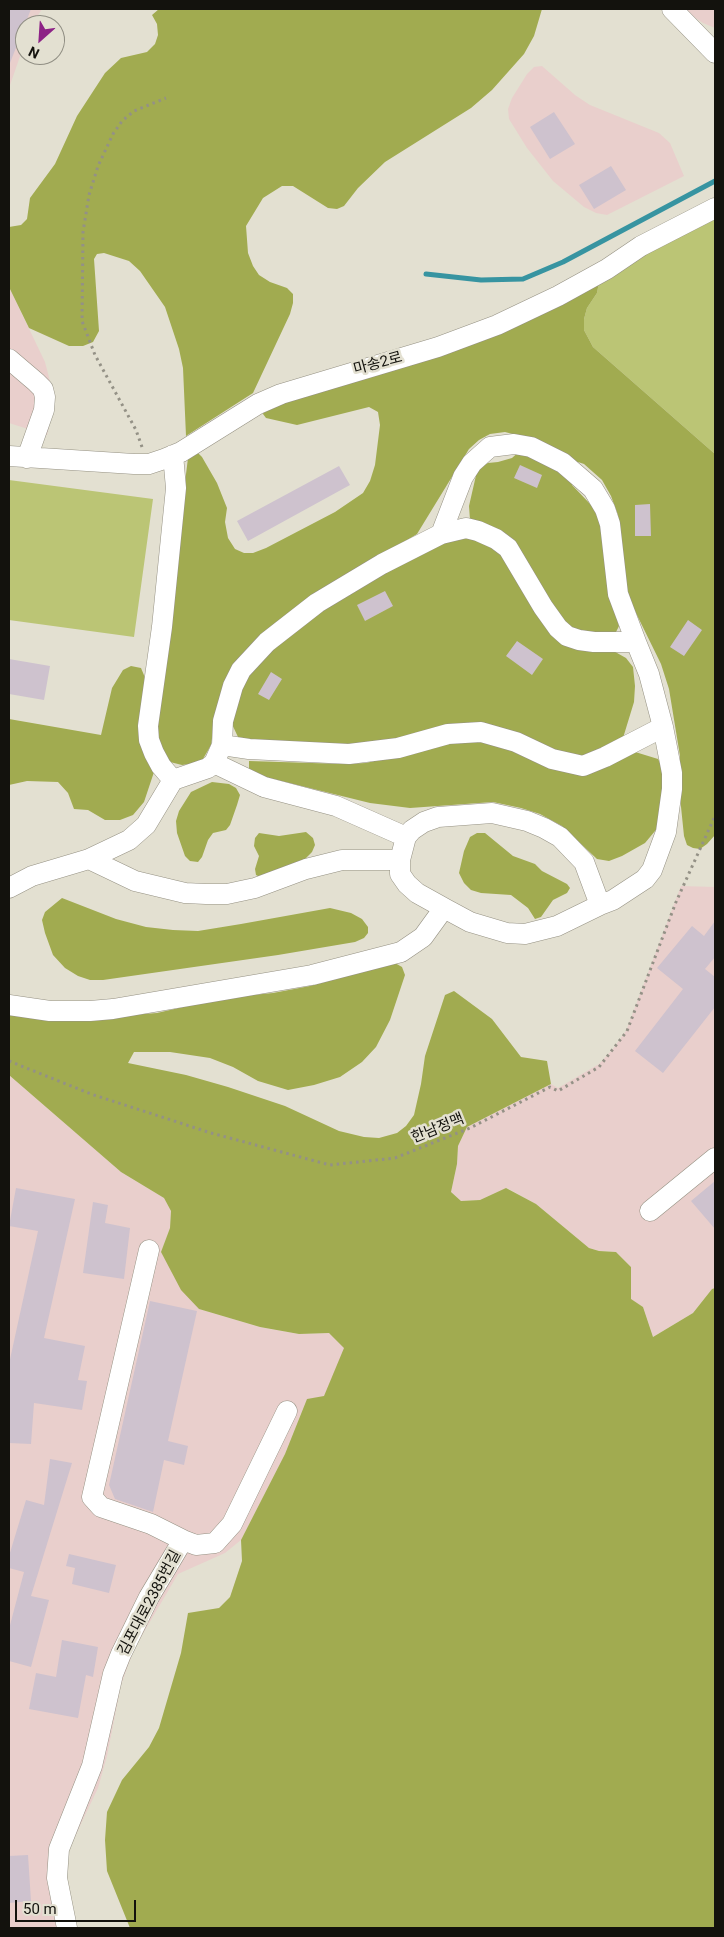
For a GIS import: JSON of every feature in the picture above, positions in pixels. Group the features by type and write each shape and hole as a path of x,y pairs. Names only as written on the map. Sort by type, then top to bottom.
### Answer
{"street":[{"path":"672,9 715,53"},
{"name":"마송2로","path":"9,360 36,382 42,389 45,398 44,410 18,457 149,464 173,455 258,404 281,394 438,347 497,325 558,296 608,269 641,246 715,208"},
{"path":"441,534 463,477 472,463 490,448 514,444 530,447 563,463 593,489 605,509 610,524 618,594 649,674 663,727 672,773 672,789 666,832 652,870 645,879 624,894 600,906 557,926 525,934 507,933 470,922 417,893 400,874 400,860 406,837 424,822 456,814 492,813 527,821 560,838 584,862 600,906"},
{"path":"173,455 176,488 162,627 148,726 149,740 154,753 161,766 174,780"},
{"path":"9,888 32,876 112,850 138,834 174,780 200,772 214,763 222,745 223,721 228,699 241,670 253,655 317,603 382,564 441,534 466,528 496,539 508,548 543,607 558,628 568,636 594,642 636,642"},
{"path":"222,745 249,749 350,754 398,748 448,734 481,732 516,742 552,759 583,766 605,757 663,727"},
{"path":"214,763 264,786 336,806 406,837"},
{"path":"89,859 135,881 185,893 206,894 227,894 255,888 326,863 363,858 400,860"},
{"path":"9,1005 50,1010 113,1009 312,975 402,952 423,937 444,908"},
{"path":"650,1211 715,1158"},
{"path":"149,1250 92,1497 101,1506 151,1524 184,1540"},
{"name":"김포대로2385번길","path":"66,1928 57,1878 59,1848 92,1766 111,1681 120,1654 149,1597 184,1540 206,1545 214,1543 225,1534 240,1509 287,1410"}],"path":[{"path":"149,464 136,430 95,355 82,321 81,266 83,232 89,195 98,166 113,134 122,120 134,111 166,98"},
{"name":"한남정맥","path":"9,1061 91,1094 211,1133 330,1165 395,1158 470,1128 550,1087 558,1091 599,1067 627,1031 676,902 715,816"}],"shaded area":[{"path":"9,9 42,9 38,15 15,15 15,65 17,65 9,88"},
{"path":"682,9 715,9 715,28 703,23"},
{"path":"542,66 575,95 590,105 659,133 670,143 684,176 607,215 596,213 584,207 553,181 527,148 509,119 508,109 512,98 527,74 534,67"},
{"path":"9,287 45,362 52,389 52,414 47,435 9,423"},
{"path":"681,886 715,887 715,1288 712,1289 693,1313 653,1337 643,1307 631,1300 631,1267 616,1252 599,1251 589,1248 536,1204 507,1188 480,1200 461,1201 451,1192 457,1164 458,1146 467,1127 551,1084 558,1088 599,1064 612,1050 626,1031"},
{"path":"9,1075 121,1172 164,1198 171,1211 170,1228 161,1252 199,1309 260,1327 299,1334 329,1333 345,1348 324,1397 307,1399 285,1454 241,1540 225,1553 178,1574 134,1649 121,1685 107,1756 98,1788 70,1847 66,1862 66,1877 76,1928 9,1928"}],"green space":[{"path":"159,9 542,9 534,36 524,54 492,90 471,108 385,162 358,188 344,206 337,209 328,208 293,186 282,186 263,198 246,226 248,253 259,275 270,282 287,288 293,294 290,314 253,393 186,436 183,368 179,349 165,307 140,271 129,261 104,253 97,254 94,259 99,331 93,342 83,346 69,346 29,328 9,287 9,227 21,225 27,219 30,198 55,164 77,116 105,73 121,58 147,52 155,44 158,35 157,24 152,15"},
{"path":"715,219 715,454 593,347 584,330 584,319 587,308 597,293 599,282 647,253"},
{"path":"599,282 597,293 587,308 584,319 584,330 593,347 715,454 715,835 707,844 700,849 693,848 687,845 684,836 680,797 680,756 669,689 661,664 633,607 625,586 618,515 611,496 602,480 584,464 578,462 575,465 572,485 592,506 600,522 613,606 619,626 614,636 572,630 544,593 470,520 469,506 477,471 481,466 488,463 512,458 521,450 524,437 505,432 490,434 479,440 469,449 417,534 306,603 216,713 211,745 203,759 196,763 182,765 170,762 163,757 155,725 188,458 192,454 198,453 217,483 227,508 225,522 228,538 235,549 244,553 253,553 266,548 335,512 363,493 370,481 375,465 380,425 378,412 369,407 297,425 266,418 263,414 264,410"},
{"path":"9,480 153,499 134,637 9,620"},
{"path":"463,537 476,537 502,553 533,606 626,658 633,667 634,702 623,738 632,751 658,759 664,770 660,825 645,843 622,856 609,861 597,859 562,826 540,814 521,808 493,802 410,808 370,803 261,776 249,770 249,761 366,763 456,741 518,736 403,739 344,746 249,741 238,737 231,722 232,708 252,666 322,607 436,546"},
{"path":"131,666 141,668 146,680 155,769 144,802 133,815 120,820 105,820 88,810 74,809 68,793 58,782 27,781 9,785 9,719 101,735 112,688 123,670"},
{"path":"212,782 229,784 236,788 240,795 230,825 226,830 213,833 198,862 190,861 185,856 177,833 176,821 179,811 191,792"},
{"path":"306,832 313,838 315,845 312,852 305,859 297,865 262,878 256,875 255,869 259,856 254,846 255,838 259,833 279,836"},
{"path":"477,833 485,833 513,856 535,864 542,871 567,884 570,888 567,893 553,900 541,917 535,919 528,908 511,895 481,893 471,890 464,883 459,873 464,851 470,837"},
{"path":"62,898 116,919 146,927 198,931 330,908 351,913 362,919 368,927 368,933 364,938 355,942 278,955 103,980 90,980 78,976 65,968 53,955 45,933 42,920 45,912"},
{"path":"395,963 402,967 405,975 390,1020 376,1047 362,1062 340,1077 288,1090 258,1081 233,1067 210,1058 170,1052 134,1052 128,1063 186,1075 228,1087 285,1106 339,1131 364,1137 379,1138 397,1133 406,1126 414,1115 425,1056 445,995 454,991 492,1019 521,1057 547,1061 551,1084 467,1127 458,1146 457,1164 451,1192 461,1201 480,1200 506,1188 536,1204 589,1248 599,1251 616,1252 631,1267 631,1299 643,1307 653,1337 693,1313 712,1289 715,1288 715,1928 130,1928 107,1871 105,1840 107,1812 122,1780 149,1747 159,1728 181,1653 188,1613 219,1608 230,1597 242,1561 241,1540 285,1454 307,1399 324,1396 344,1348 329,1333 299,1334 260,1327 199,1309 181,1290 161,1252 170,1228 171,1211 164,1198 121,1172 9,1075 9,1014 35,1019 65,1020 157,1013 222,998 273,993 310,986"}],"building":[{"path":"9,9 31,9 29,15 15,15 15,50 9,63"},
{"path":"554,112 575,144 550,159 530,127"},
{"path":"611,166 626,190 594,209 579,185"},
{"path":"520,465 542,475 537,488 514,478"},
{"path":"339,466 350,485 248,541 237,521"},
{"path":"650,504 651,536 635,536 635,505"},
{"path":"385,591 393,606 365,621 357,605"},
{"path":"688,620 702,630 684,656 670,647"},
{"path":"517,641 543,659 532,675 506,656"},
{"path":"9,659 50,666 44,700 9,694"},
{"path":"271,672 282,679 269,700 258,694"},
{"path":"715,921 715,957 705,969 715,977 715,1007 663,1073 635,1051 683,989 657,968 692,926 704,936"},
{"path":"715,1181 715,1229 691,1201"},
{"path":"16,1188 75,1199 44,1338 85,1346 78,1380 87,1381 82,1410 34,1403 31,1444 9,1443 9,1364 38,1231 9,1226"},
{"path":"93,1202 108,1205 105,1223 130,1228 124,1279 83,1273"},
{"path":"150,1301 197,1311 168,1441 188,1446 184,1465 164,1460 153,1512 115,1499 109,1485"},
{"path":"50,1459 72,1463 31,1596 49,1600 31,1667 9,1661 9,1629 24,1572 9,1568 9,1556 26,1500 44,1505"},
{"path":"69,1554 116,1565 109,1593 72,1584 75,1568 66,1566"},
{"path":"62,1640 98,1647 93,1677 86,1675 78,1718 29,1709 36,1673 56,1677"},
{"path":"28,1855 31,1901 9,1903 9,1856"}],"waterway":[{"path":"426,274 481,280 523,279 563,262 715,181"}]}
